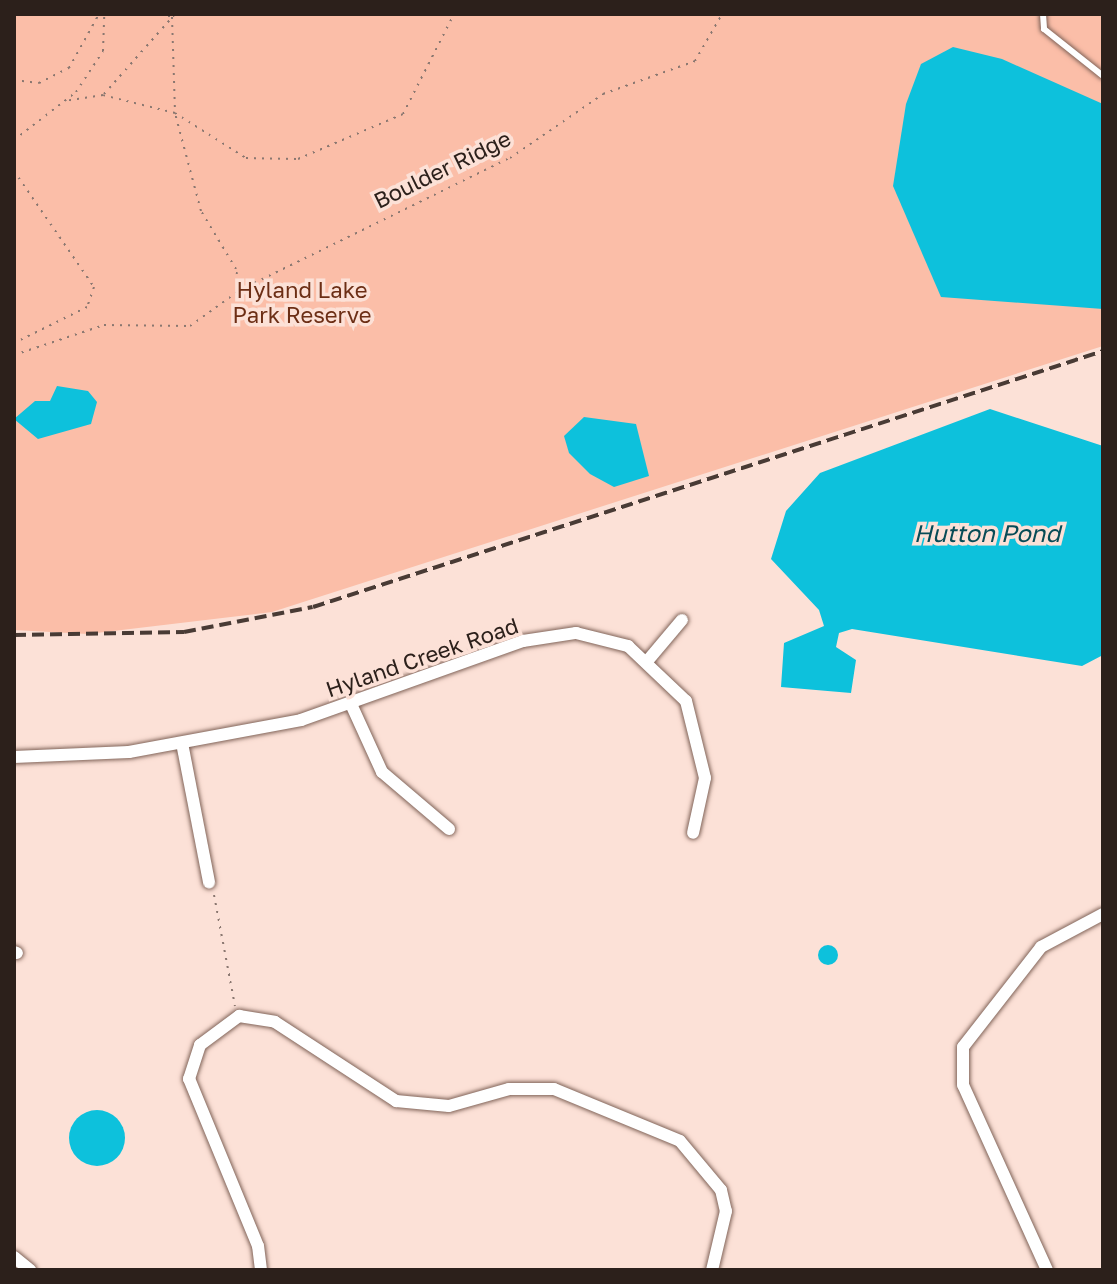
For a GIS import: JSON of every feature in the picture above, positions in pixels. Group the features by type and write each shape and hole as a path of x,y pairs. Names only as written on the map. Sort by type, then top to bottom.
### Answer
{"street":[{"path":"649,659 682,620"},
{"name":"Hyland Creek Road","path":"14,757 182,743 351,704 549,635 603,637 649,659 671,678 698,726 705,778 693,833"},
{"path":"351,704 382,772 449,829"},
{"path":"182,743 209,882"},
{"path":"1047,1270 963,1085 963,1047 1041,947 1103,914"},
{"path":"261,1270 258,1246 189,1079 200,1045 239,1016 275,1022 396,1101 449,1106 509,1089 554,1089 680,1141 721,1190 726,1211 712,1270"},
{"path":"14,1257 30,1270"}],"lane":[{"path":"1043,14 1044,29 1103,76"}],"path":[{"path":"14,80 39,83 69,68 99,14"},
{"path":"14,140 64,101 103,51 104,14"},
{"path":"160,14 173,16"},
{"path":"64,101 103,95 175,113 246,158 298,159 403,114 454,14"},
{"name":"Boulder Ridge","path":"14,355 104,325 190,326 240,290 510,158 603,94 695,61 722,14"},
{"path":"103,95 173,16"},
{"path":"173,16 175,113 201,211 236,269 240,290"},
{"path":"14,171 94,287 87,307 14,343"},
{"path":"209,882 239,1016"}],"green space":[{"name":"Hyland Lake Park Reserve","path":"14,14 1103,14 1103,346 272,612 88,634 14,630"}],"water":[{"path":"953,47 1002,59 1103,104 1103,309 941,297 893,186 906,104 921,64"},
{"path":"57,386 88,391 97,402 91,424 38,439 14,419 35,401 50,401"},
{"name":"Hutton Pond","path":"990,409 1103,446 1103,655 1082,666 852,629 839,633 836,647 856,660 851,693 781,687 784,643 824,626 819,610 771,559 786,511 820,473"},
{"path":"584,417 636,424 649,476 614,487 590,474 569,453 564,436"},
{"path":"828,945 835,948 838,955 835,962 828,965 821,962 818,955 821,948"},
{"path":"97,1110 117,1118 125,1138 117,1158 97,1166 77,1158 69,1138 77,1118"}],"railway":[{"path":"14,635 184,632 313,607 1103,351"}]}
